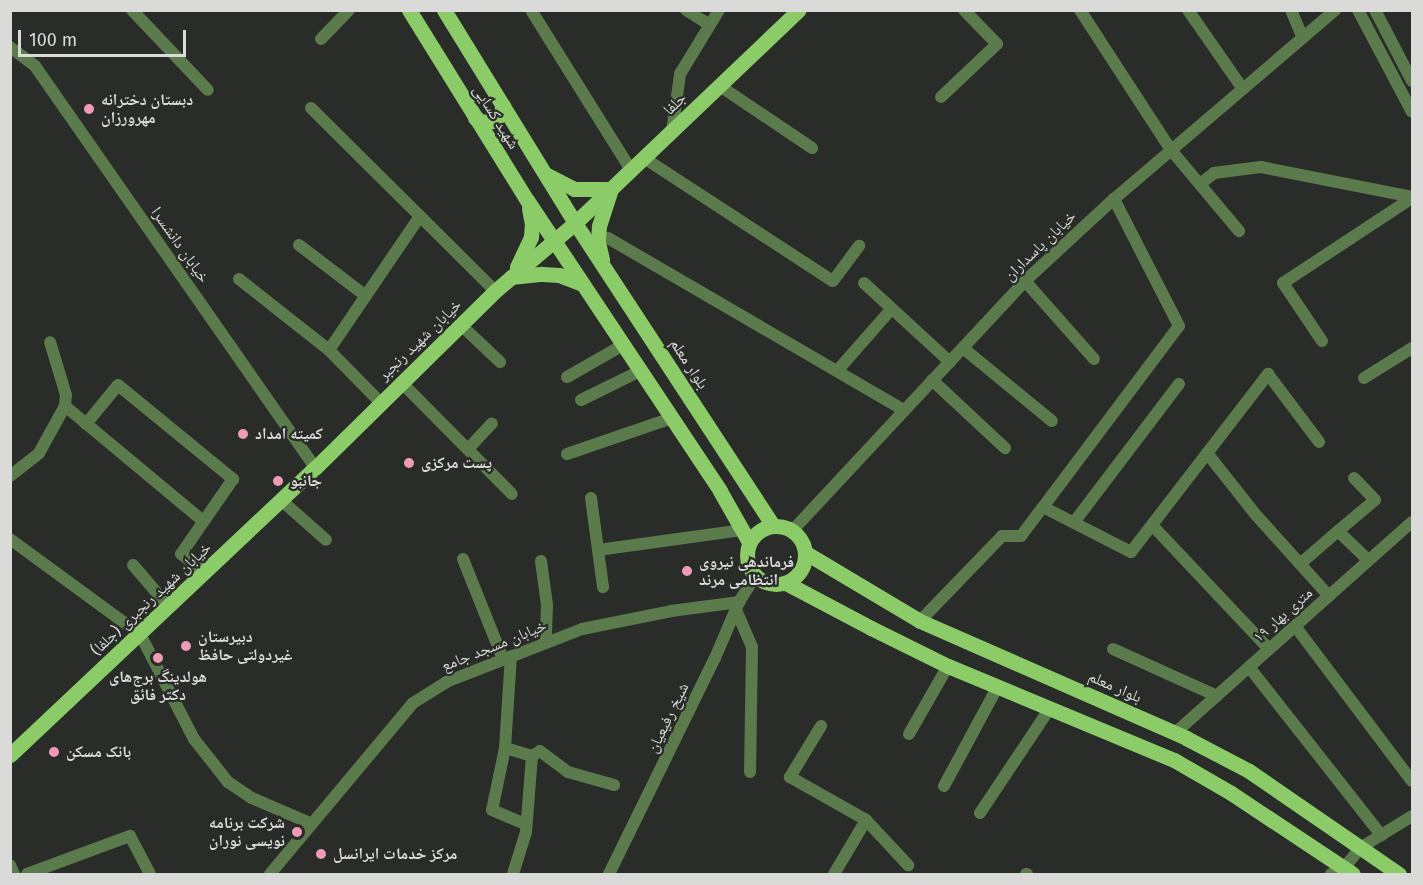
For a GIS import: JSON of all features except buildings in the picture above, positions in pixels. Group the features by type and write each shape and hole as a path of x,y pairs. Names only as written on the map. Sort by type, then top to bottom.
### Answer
{"main road":[{"name":"شهید کسایی","path":"409,10 554,240"},
{"name":"شهید کسایی","path":"444,10 574,223"},
{"name":"جلفا","path":"554,240 672,132 799,10"},
{"path":"475,118 483,122 493,121 500,114 503,105"},
{"path":"545,173 574,189 611,189 599,226 598,242 604,268"},
{"path":"511,277 526,252 531,237 532,224 527,200"},
{"name":"بلوار معلم","path":"574,223 773,526"},
{"path":"554,240 672,418 746,536 748,565 755,576 765,583 786,583 948,666 1174,760 1231,793 1343,872"},
{"name":"خیابان شهید رنجبر","path":"315,468 495,291 554,240"},
{"path":"511,277 542,274 559,276 582,284"},
{"name":"خیابان شهید رنجبری (جلفا)","path":"10,755 315,468"},
{"path":"746,536 773,526 792,531 800,538 806,553 802,570 786,583"},
{"name":"بلوار معلم","path":"806,553 920,621 1175,733 1249,771 1399,874"}],"street":[{"path":"132,10 208,90"},
{"path":"321,39 349,10"},
{"path":"531,10 631,170"},
{"path":"686,10 710,25"},
{"path":"672,132 680,74 719,10"},
{"path":"941,97 997,44 964,10"},
{"path":"1080,10 1172,150 1239,231"},
{"path":"1188,10 1243,89"},
{"path":"1291,10 1303,38"},
{"name":"خیابان پاسداران","path":"792,531 1025,281 1114,199 1335,10"},
{"path":"1358,10 1413,112"},
{"path":"1375,10 1413,81"},
{"name":"خیابان دانشسرا","path":"10,46 35,66 315,468"},
{"path":"720,86 812,148"},
{"path":"311,108 495,291"},
{"path":"644,158 832,281 859,246"},
{"path":"1200,184 1214,173 1261,167 1413,198"},
{"path":"1322,341 1283,284 1413,198"},
{"path":"920,621 1002,536 1021,536 1179,326 1114,199"},
{"path":"329,350 420,216"},
{"path":"608,238 904,410"},
{"path":"299,245 366,296"},
{"path":"239,279 329,350 381,403"},
{"path":"1025,281 1094,360"},
{"path":"864,283 950,362"},
{"path":"837,371 887,314"},
{"path":"461,325 500,362"},
{"path":"10,476 39,453 64,406 66,395 50,342"},
{"path":"567,377 623,345"},
{"path":"963,348 1052,421"},
{"path":"1364,378 1413,348"},
{"path":"580,400 640,371"},
{"path":"1043,507 1075,521 1131,552 1268,374 1319,442"},
{"path":"932,380 1005,448"},
{"path":"402,383 512,494"},
{"path":"1075,521 1179,384"},
{"path":"86,424 118,385 233,479 180,554 206,572"},
{"path":"64,406 202,520"},
{"path":"567,454 672,418"},
{"path":"468,449 492,423"},
{"path":"1207,453 1256,515 1329,596"},
{"path":"1300,564 1375,500 1354,478"},
{"path":"591,498 603,586"},
{"path":"281,500 326,540"},
{"name":"۱۹ متری بهار","path":"1175,733 1413,522"},
{"path":"1152,525 1269,649"},
{"path":"1338,531 1368,560"},
{"path":"598,550 746,536"},
{"path":"10,539 140,634 195,739 228,782 252,798 312,824"},
{"path":"463,559 507,657 505,748 492,810 525,824"},
{"path":"541,561 547,605 546,643"},
{"path":"133,565 169,607"},
{"name":"شیخ رفیعیان","path":"609,874 715,658 737,606 755,576"},
{"path":"737,606 752,648 750,772"},
{"name":"خیابان مسجد جامع","path":"270,874 413,703 446,682 582,629 660,613 737,606"},
{"path":"1295,626 1413,782"},
{"path":"1113,649 1217,696"},
{"path":"909,734 948,666"},
{"path":"1249,667 1381,835"},
{"path":"944,786 998,686"},
{"path":"980,813 1050,708"},
{"path":"821,726 790,777 866,820 908,865"},
{"path":"505,748 532,756 540,751 568,772 614,785"},
{"path":"513,874 526,832 532,756"},
{"path":"1343,872 1360,848 1413,816"},
{"path":"834,874 866,820"},
{"path":"27,874 129,836 150,874"},
{"path":"10,865 14,874"}],"place":[{"name":"دبستان دخترانه مهرورزان","path":"89,109"},
{"name":"کمیته امداد","path":"243,434"},
{"name":"پست مرکزی","path":"409,463"},
{"name":"جانبو","path":"278,481"},
{"name":"فرماندهی نیروی انتظامی مرند","path":"687,571"},
{"name":"دبیرستان غیردولتی حافظ","path":"186,646"},
{"name":"هولدینگ برج‌های دکتر فائق","path":"158,658"},
{"name":"بانک مسکن","path":"54,752"},
{"name":"شرکت برنامه نویسی نوران","path":"297,832"},
{"name":"مرکز خدمات ایرانسل","path":"321,854"}]}
